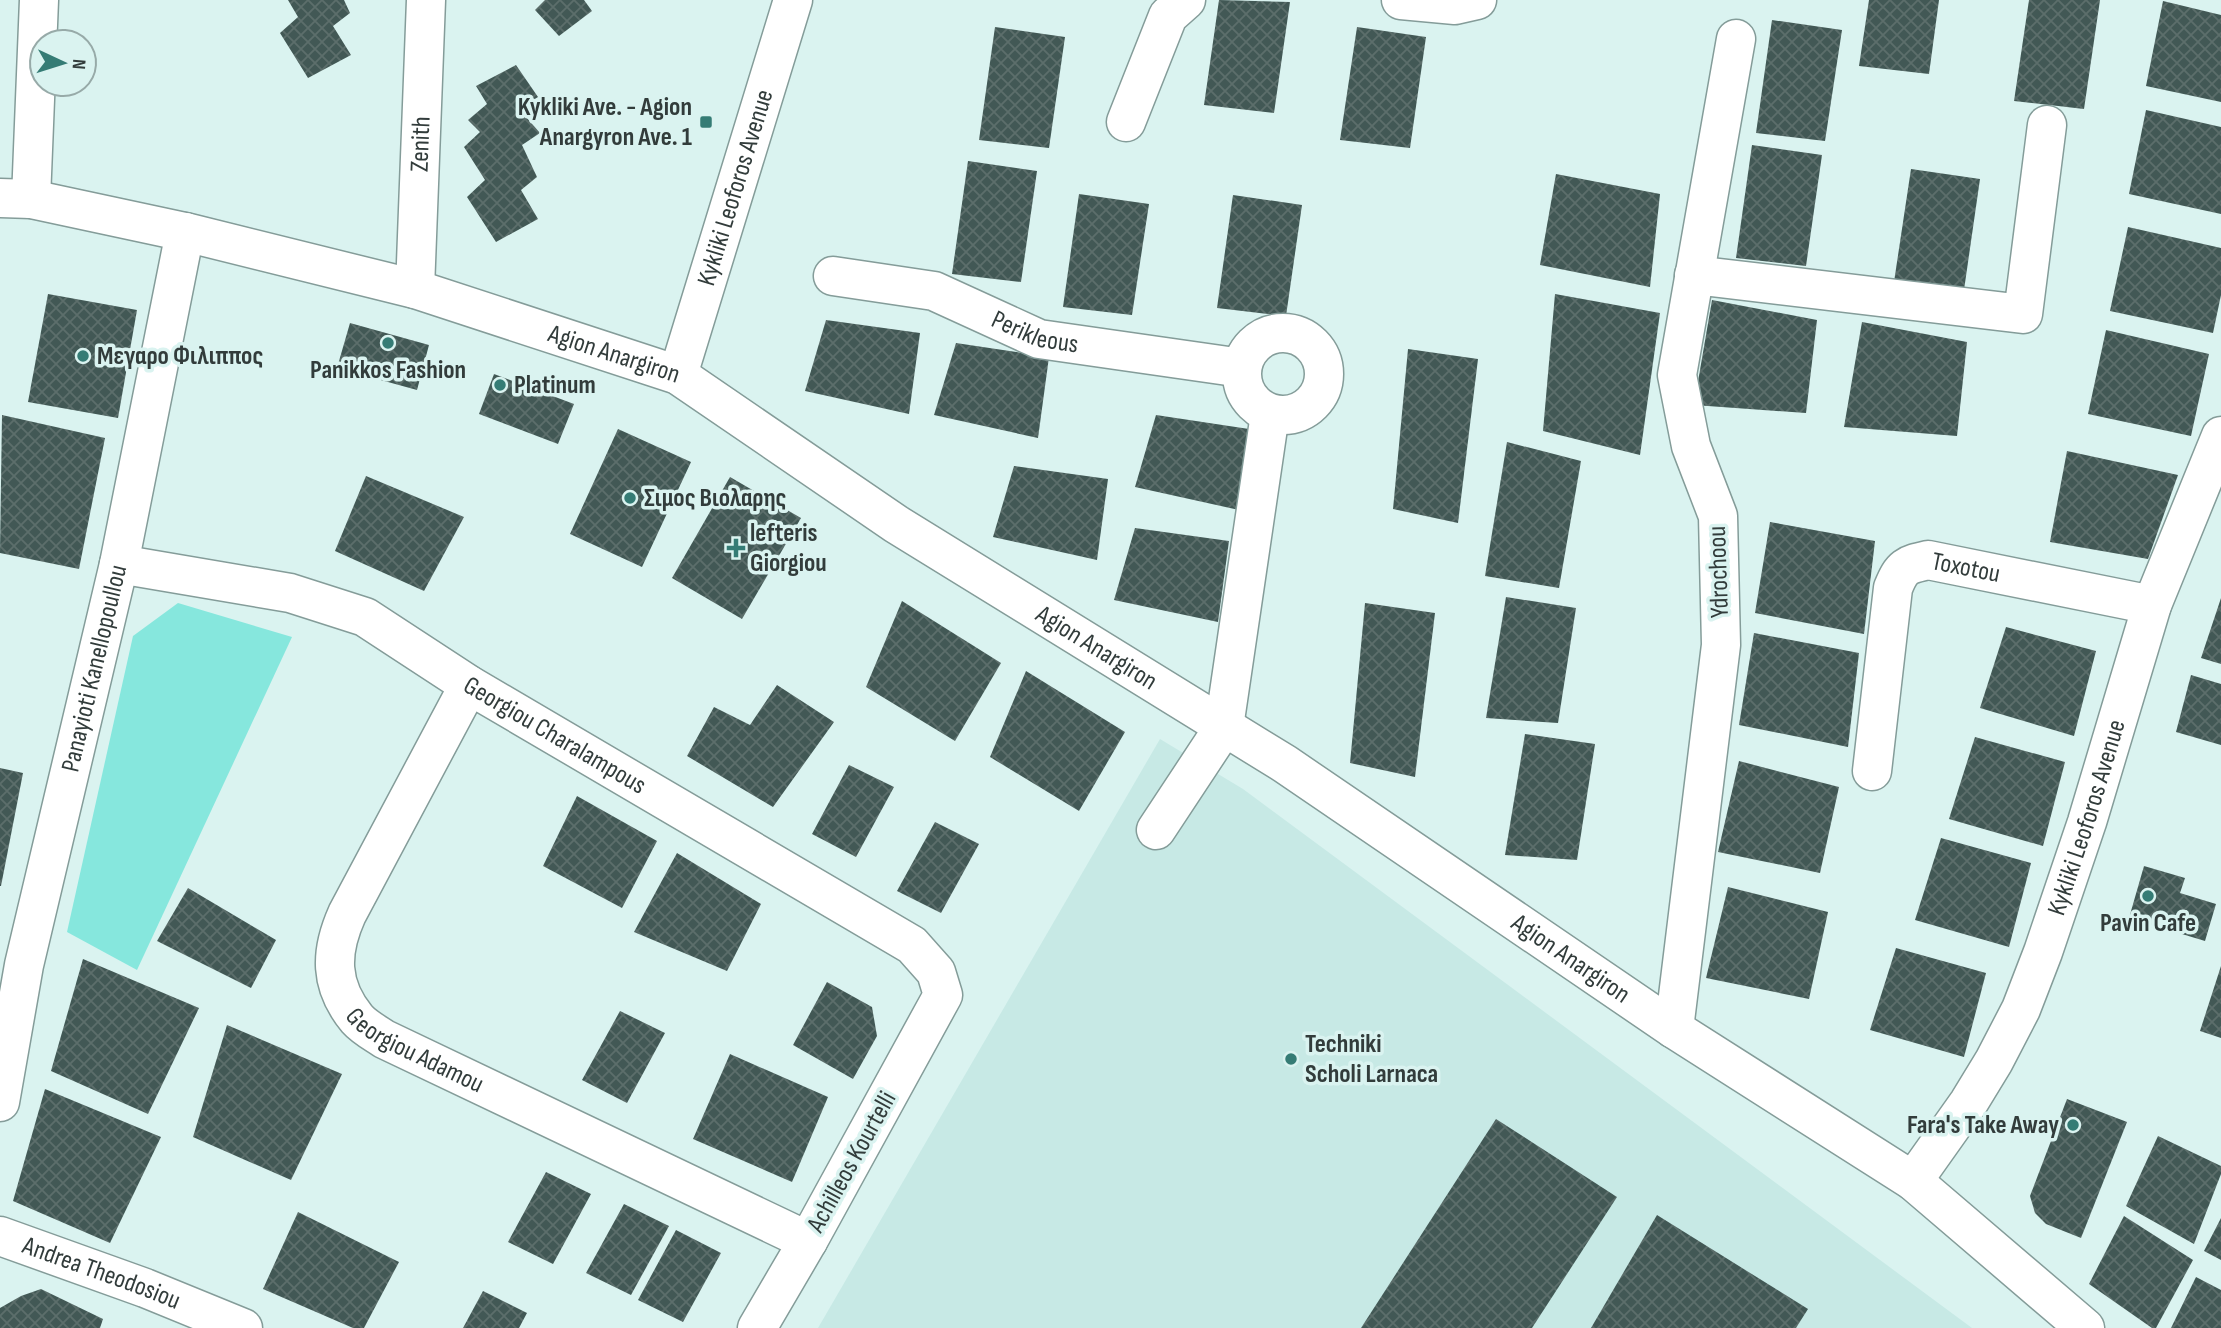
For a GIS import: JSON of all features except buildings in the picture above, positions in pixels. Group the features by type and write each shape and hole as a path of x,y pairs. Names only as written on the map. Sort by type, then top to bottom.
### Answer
{"street":[{"path":"15,199 39,0"},
{"name":"Zenith","path":"415,289 426,0"},
{"name":"Kykliki Leoforos Avenue","path":"678,375 793,0"},
{"path":"1126,122 1168,16 1186,0"},
{"path":"1401,0 1455,5 1477,0"},
{"name":"Ydrochoou","path":"1674,1029 1721,645 1718,516 1691,446 1677,375 1736,39"},
{"path":"1694,275 2023,314 2047,125"},
{"name":"Agion Anargiron","path":"15,199 185,232 415,289 678,375 896,524 1285,764 1674,1029 1913,1181 2069,1323"},
{"name":"Panayioti Kanellopoullou","path":"0,1102 12,961 119,564 185,232"},
{"name":"Perikleous","path":"832,276 934,291 1040,339 1242,368"},
{"path":"1288,333 1301,337 1319,354 1323,366 1324,381 1319,394 1310,405 1298,413 1284,416 1270,414 1257,407 1248,397 1242,368 1253,346 1264,338 1288,333"},
{"path":"1156,830 1224,727 1270,414"},
{"name":"Kykliki Leoforos Avenue","path":"1913,1181 1969,1102 2021,1009 2087,822 2152,605 2221,436"},
{"name":"Toxotou","path":"1872,771 1893,588 1900,571 1910,564 1928,560 2152,605"},
{"name":"Georgiou Charalampous","path":"119,564 290,593 365,617 469,685 912,946 936,972 943,995"},
{"name":"Georgiou Adamou","path":"469,685 336,938 334,967 342,996 358,1021 384,1039 808,1241"},
{"name":"Achilleos Kourtelli","path":"757,1328 808,1241 943,995"},
{"name":"Andrea Theodosiou","path":"0,1236 145,1288 243,1328"}],"shaded area":[{"path":"178,603 292,637 137,970 67,932 133,636"},
{"name":"Techniki Scholi Larnaca","path":"1160,739 1243,789 1972,1328 818,1328"}],"place":[{"name":"Kykliki Ave. - Agion Anargyron Ave. 1","path":"706,122"},
{"name":"Panikkos Fashion","path":"388,343"},
{"name":"Μεγαρο Φιλιππος","path":"83,356"},
{"name":"Platinum","path":"500,385"},
{"name":"Σιμος Βιολαρης","path":"630,498"},
{"name":"lefteris Giorgiou","path":"736,548"},
{"name":"Pavin Cafe","path":"2148,896"},
{"name":"Techniki Scholi Larnaca","path":"1291,1059"},
{"name":"Fara's Take Away","path":"2073,1125"}]}
